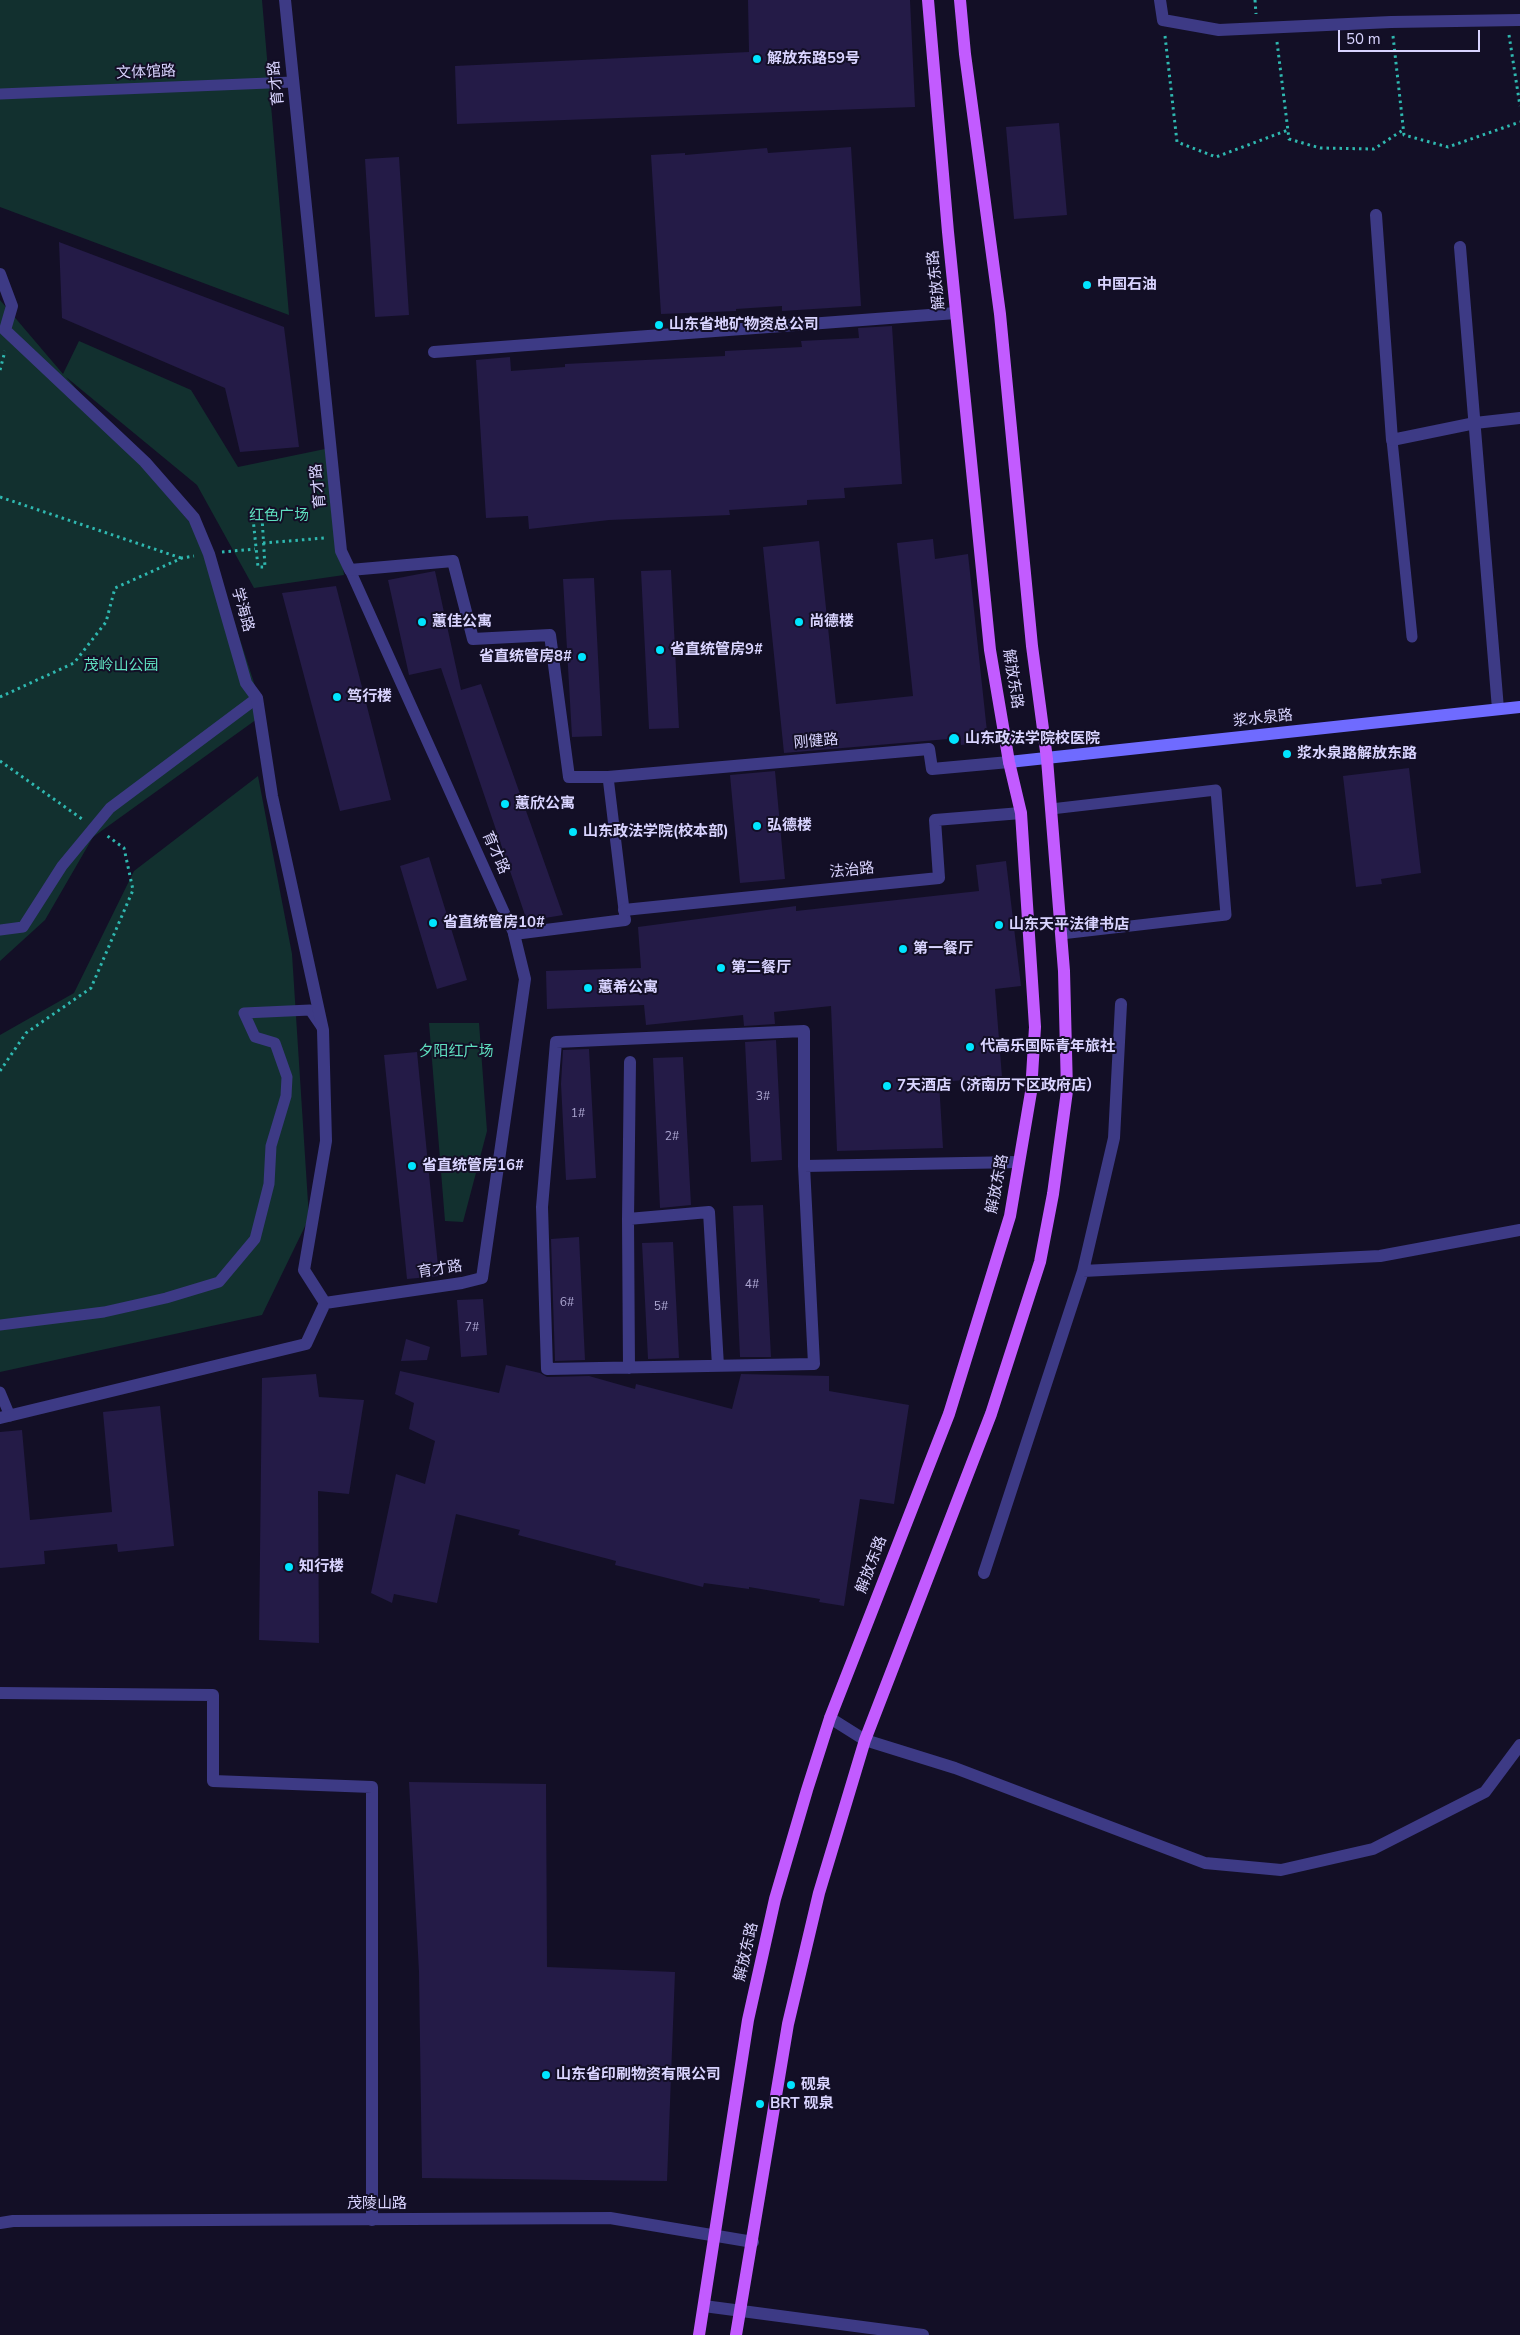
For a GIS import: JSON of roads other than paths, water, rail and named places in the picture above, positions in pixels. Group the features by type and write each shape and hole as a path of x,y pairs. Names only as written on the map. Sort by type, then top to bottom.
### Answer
{"main road":[{"name":"解放东路","path":"700,2335 748,2020 775,1899 830,1718 949,1414 1010,1216 1031,1092 1035,1026 1021,813 1009,762 990,650 956,313 928,0"},
{"name":"解放东路","path":"736,2335 788,2024 819,1893 865,1740 991,1414 1040,1262 1053,1194 1067,1091 1061,934 1047,759 1032,646 1000,314 965,54 960,0"},
{"name":"浆水泉路","path":"1009,762 1520,707"}],"street":[{"name":"育才路","path":"285,0 341,551 350,570"},
{"path":"1160,0 1163,20 1219,30 1391,22 1520,20"},
{"path":"1376,215 1392,440 1475,424 1520,418"},
{"path":"1460,247 1498,709"},
{"name":"学海路","path":"0,274 12,306 5,330 145,462 194,518 209,554 246,683 257,698 272,796 323,1030 326,1141 304,1270 324,1303"},
{"path":"434,352 956,313"},
{"path":"350,570 454,561 473,639 550,635 569,777 608,777"},
{"name":"刚健路","path":"608,777 929,749 932,769 1009,762"},
{"name":"法治路","path":"625,915 939,878 935,820 1021,813"},
{"path":"514,934 625,915"},
{"name":"育才路","path":"324,1303 462,1283 482,1278 525,979 514,934"},
{"path":"984,1573 1083,1271 1114,1138 1120,1004"},
{"path":"804,1031 804,1166 814,1364 547,1369 542,1208 556,1042 804,1031"},
{"path":"629,1368 630,1062"},
{"path":"804,1166 1019,1162"},
{"path":"628,1219 709,1212 718,1366"},
{"path":"1083,1271 1380,1256 1520,1230"},
{"path":"5,1417 306,1344 324,1303"},
{"path":"0,1693 212,1695 213,1781 372,1788 372,2220"},
{"path":"830,1718 865,1740 955,1768 1205,1863 1281,1870 1373,1849 1485,1792 1520,1745"},
{"name":"茂陵山路","path":"0,2224 13,2221 610,2218 753,2242"},
{"path":"704,2306 923,2335"}],"lane":[{"name":"文体馆路","path":"0,94 293,82"},
{"path":"1392,440 1412,637"},
{"name":"育才路","path":"350,570 514,934"},
{"path":"0,930 23,927 62,866 110,808 257,698"},
{"path":"608,777 625,915"},
{"path":"1051,809 1216,790 1226,915 1061,934"},
{"path":"0,1325 104,1312 166,1298 220,1282 255,1239 269,1184 271,1146 286,1096 287,1077 276,1043 255,1037 244,1013 310,1010 323,1030"},
{"path":"0,1392 5,1417"}],"place":[{"name":"解放东路59号","path":"757,59"},
{"name":"中国石油","path":"1087,285"},
{"name":"山东省地矿物资总公司","path":"659,325"},
{"name":"蕙佳公寓","path":"422,622"},
{"name":"尚德楼","path":"799,622"},
{"name":"省直统管房9#","path":"660,650"},
{"name":"省直统管房8#","path":"582,657"},
{"name":"笃行楼","path":"337,697"},
{"name":"山东政法学院校医院","path":"954,739"},
{"name":"浆水泉路解放东路","path":"1287,754"},
{"name":"蕙欣公寓","path":"505,804"},
{"name":"弘德楼","path":"757,826"},
{"name":"山东政法学院(校本部)","path":"573,832"},
{"name":"省直统管房10#","path":"433,923"},
{"name":"山东天平法律书店","path":"999,925"},
{"name":"第一餐厅","path":"903,949"},
{"name":"第二餐厅","path":"721,968"},
{"name":"蕙希公寓","path":"588,988"},
{"name":"代高乐国际青年旅社","path":"970,1047"},
{"name":"7天酒店（济南历下区政府店）","path":"887,1086"},
{"name":"省直统管房16#","path":"412,1166"},
{"name":"知行楼","path":"289,1567"},
{"name":"山东省印刷物资有限公司","path":"546,2075"},
{"name":"砚泉","path":"791,2085"},
{"name":"BRT 砚泉","path":"760,2104"}],"park label":[{"name":"红色广场","path":"279,516"},
{"name":"茂岭山公园","path":"121,666"},
{"name":"夕阳红广场","path":"456,1052"}]}
